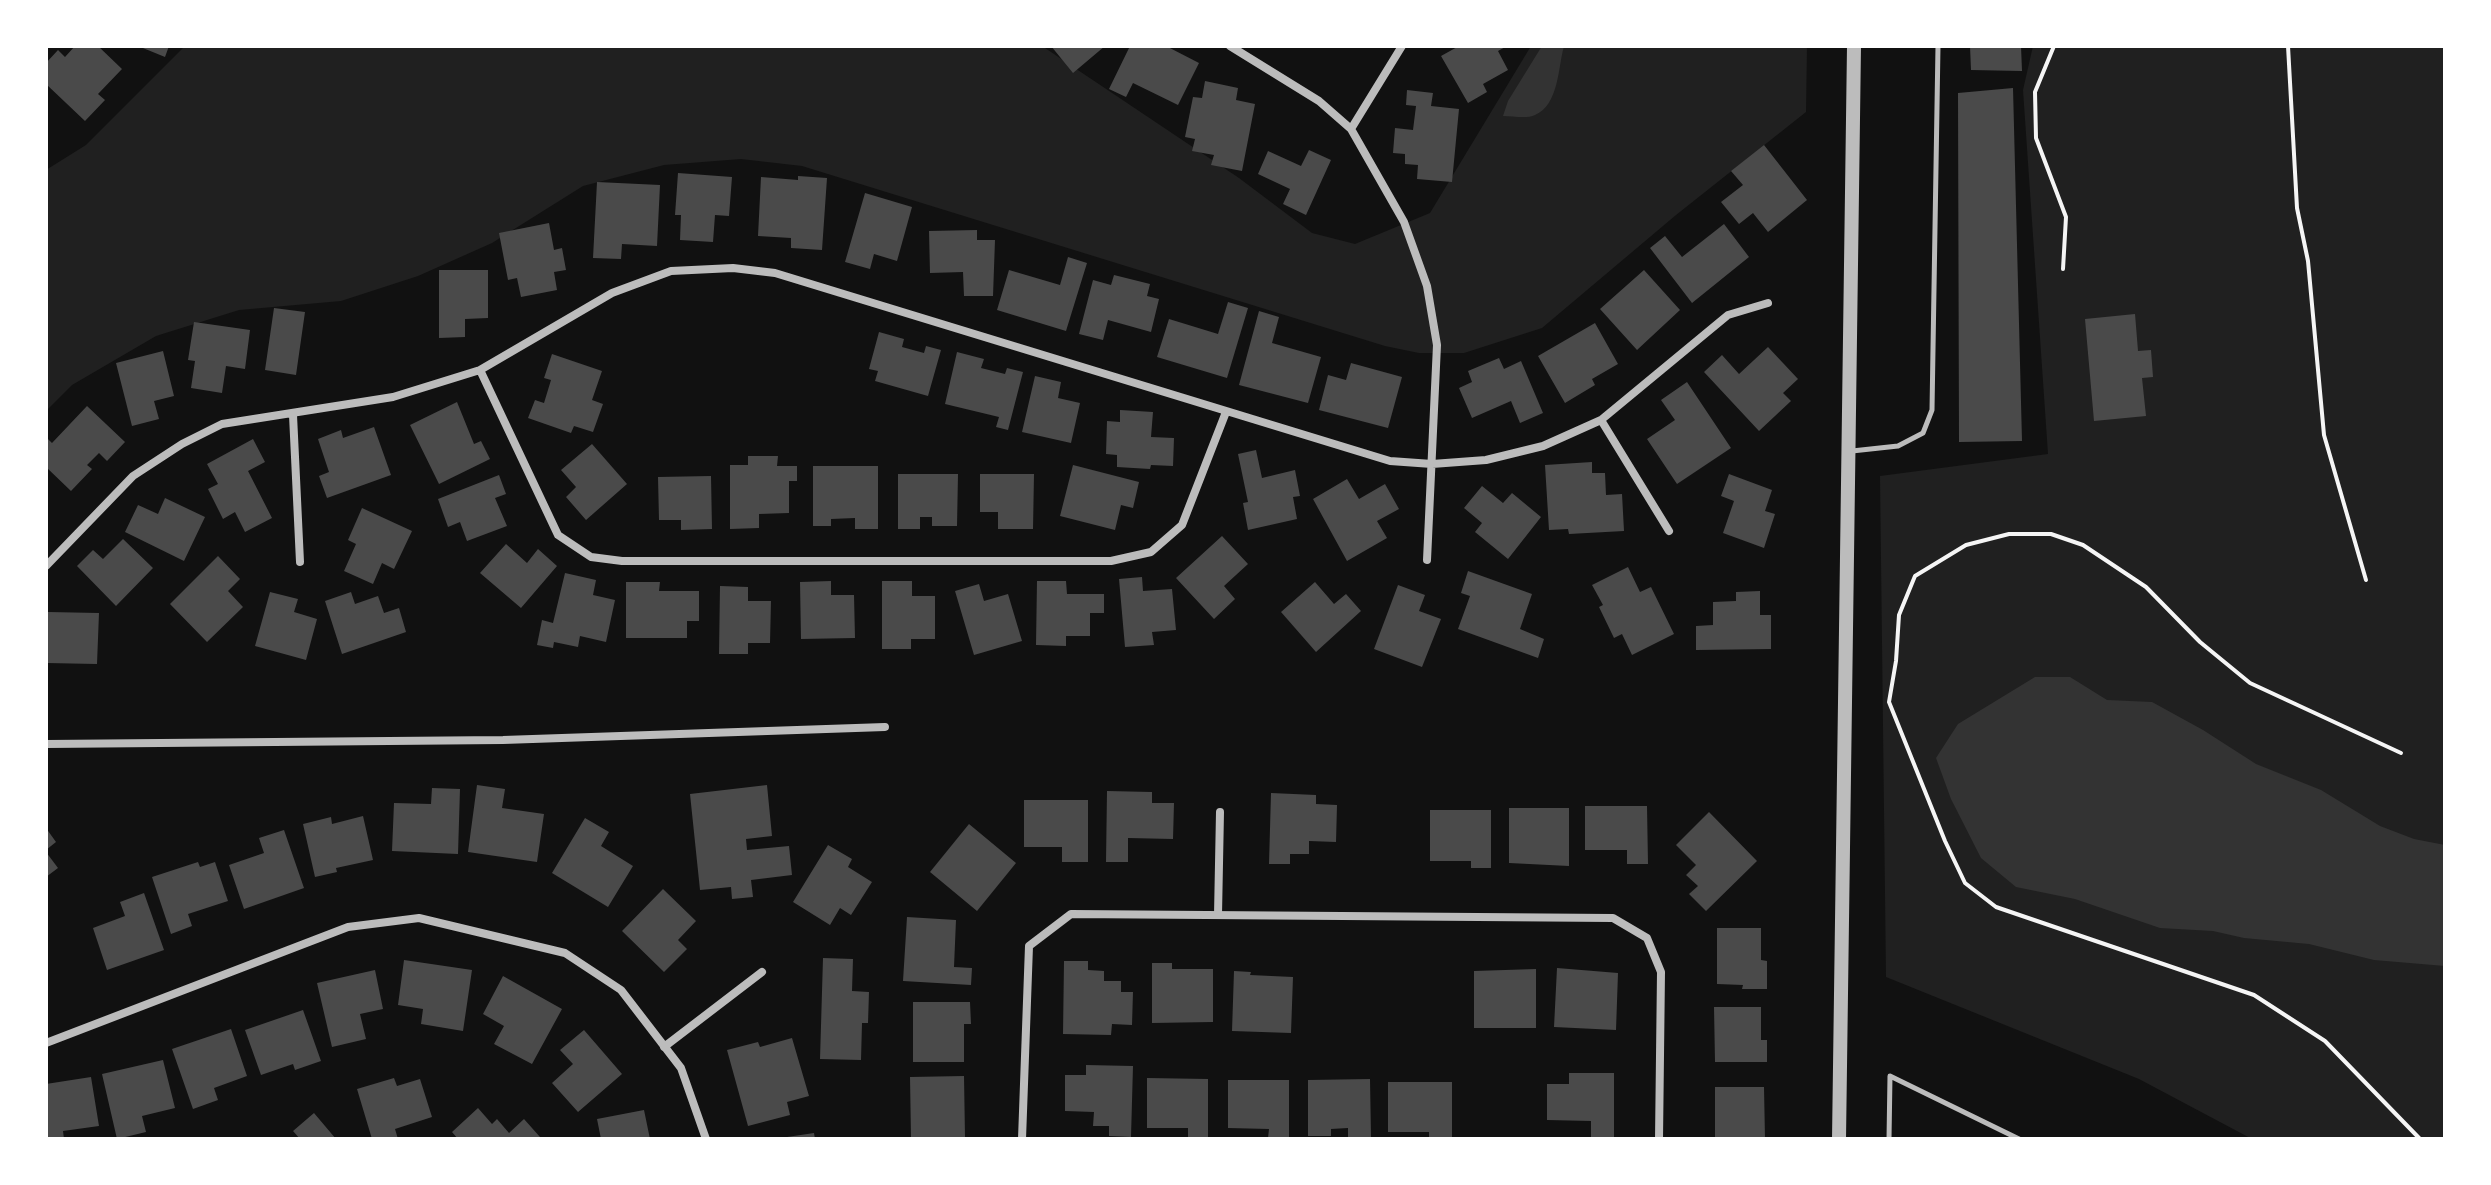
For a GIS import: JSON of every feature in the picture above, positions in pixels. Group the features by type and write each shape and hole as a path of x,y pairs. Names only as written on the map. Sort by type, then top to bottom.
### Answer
{"street":[{"path":"1230,46 1319,101 1351,129 1404,222 1427,286 1437,345 1427,560"},
{"path":"1351,129 1402,46"},
{"path":"1839,1139 1854,46"},
{"path":"46,566 133,476 182,444 222,424 393,397 480,370 612,293 671,271 733,268 775,273 1390,461 1432,464 1486,460 1543,446 1601,420 1728,315 1768,303"},
{"path":"480,370 558,535 591,557 622,561 1111,561 1151,552 1182,525 1226,412"},
{"path":"293,415 300,562"},
{"path":"1601,420 1669,531"},
{"path":"46,744 503,740 885,727"},
{"path":"1218,915 1220,812"},
{"path":"1022,1139 1029,946 1071,914 1613,918 1647,938 1661,972 1659,1139"},
{"path":"46,1043 348,927 419,918 565,953 621,990 681,1068 706,1139"},
{"path":"664,1047 762,972"}],"lane":[{"path":"1850,451 1898,446 1923,433 1932,410 1938,46"},
{"path":"1889,1139 1890,1076 2019,1139"}],"path":[{"path":"2054,46 2035,92 2036,138 2066,217 2063,269"},
{"path":"2288,46 2297,208 2308,261 2324,435 2366,580"},
{"path":"2401,753 2250,683 2200,642 2146,587 2083,545 2051,534 2009,534 1966,545 1915,576 1899,615 1889,702 1965,883 1996,907 2254,995 2325,1041 2420,1139"}],"shaded area":[{"path":"185,46 1042,46 1239,178 1312,233 1355,244 1430,213 1531,46 1807,46 1806,112 1676,215 1542,328 1464,353 1419,353 1385,346 802,166 741,159 664,165 583,186 492,243 418,276 341,301 239,310 156,336 72,385 46,411 46,170 86,145"},
{"path":"1542,46 1564,46 1549,103 1532,116 1503,116 1508,101"},
{"path":"2033,46 2445,46 2445,1139 2252,1139 2139,1079 1886,977 1880,476 2048,454 2023,90"},
{"path":"2035,677 2070,677 2107,700 2152,702 2256,764 2321,790 2380,826 2414,839 2445,845 2445,966 2374,960 2309,944 2244,938 2213,931 2160,928 2075,899 2016,887 1981,858 1951,799 1936,758 1958,724"}],"building":[{"path":"75,46 98,46 122,69 98,94 105,100 85,121 46,84 46,63 58,50 65,57"},
{"path":"138,46 169,46 165,57"},
{"path":"1051,46 1105,46 1073,73"},
{"path":"1130,46 1166,46 1199,63 1178,105 1133,83 1126,97 1109,89"},
{"path":"1459,46 1507,46 1498,51 1508,70 1483,84 1487,92 1468,103 1441,56"},
{"path":"1970,46 2021,46 2022,71 1971,70"},
{"path":"1205,81 1238,88 1236,100 1255,104 1242,171 1211,165 1214,155 1192,151 1195,139 1185,137 1193,97 1202,98"},
{"path":"2013,88 2022,441 1959,442 1958,93"},
{"path":"1407,90 1433,93 1431,106 1459,109 1452,182 1417,179 1418,165 1405,164 1405,154 1393,153 1395,128 1413,130 1416,106 1406,105"},
{"path":"1764,145 1807,200 1768,232 1753,213 1739,224 1721,202 1743,185 1731,171"},
{"path":"1309,150 1331,160 1306,215 1283,204 1290,189 1258,174 1268,151 1301,166"},
{"path":"678,173 732,177 729,216 715,215 713,242 680,240 681,215 675,215"},
{"path":"798,176 827,178 822,250 791,248 791,238 758,236 761,177 798,180"},
{"path":"597,182 660,185 657,246 622,244 621,259 593,258"},
{"path":"865,193 912,207 897,261 874,254 870,269 845,262"},
{"path":"549,223 554,250 562,248 566,270 554,272 557,290 521,297 517,278 508,280 499,233"},
{"path":"1724,224 1749,257 1692,303 1650,248 1665,236 1682,257"},
{"path":"977,230 977,240 995,240 993,296 964,296 963,272 930,273 929,231"},
{"path":"1068,257 1087,263 1066,331 997,310 1009,270 1060,285"},
{"path":"439,270 488,270 488,318 465,319 465,337 439,338"},
{"path":"1644,270 1680,310 1637,350 1600,309"},
{"path":"1114,275 1150,284 1147,296 1159,299 1151,332 1108,320 1103,340 1079,334 1093,280 1111,285"},
{"path":"1228,302 1248,308 1227,378 1157,357 1169,319 1218,334"},
{"path":"274,308 305,312 296,375 265,370"},
{"path":"1259,311 1279,317 1272,343 1321,357 1308,403 1239,385"},
{"path":"2135,314 2138,351 2151,350 2153,377 2142,378 2146,416 2094,421 2085,319"},
{"path":"194,322 250,330 245,369 226,366 222,393 191,388 195,361 188,360"},
{"path":"1595,323 1618,364 1592,379 1595,385 1565,403 1538,356"},
{"path":"879,332 904,339 902,347 924,353 926,346 941,350 928,396 875,381 878,371 869,369"},
{"path":"1768,347 1798,379 1783,393 1791,401 1759,431 1704,372 1722,355 1739,374"},
{"path":"163,351 174,396 154,401 159,419 132,426 116,363"},
{"path":"957,352 984,359 981,368 1005,374 1007,368 1023,372 1008,430 996,427 999,417 945,404"},
{"path":"552,354 602,371 592,400 603,404 593,432 574,426 571,433 528,418 535,400 544,403 551,380 544,378"},
{"path":"1499,358 1504,369 1521,361 1543,413 1520,423 1511,401 1472,418 1459,388 1472,382 1468,371"},
{"path":"1351,363 1402,377 1388,428 1319,410 1328,375 1346,380"},
{"path":"1035,376 1061,382 1058,398 1080,403 1071,443 1022,432"},
{"path":"1687,382 1731,448 1677,484 1647,439 1675,420 1661,400"},
{"path":"457,402 474,444 481,441 490,459 439,484 410,425"},
{"path":"87,406 125,442 107,461 99,453 87,465 92,469 71,491 46,467 46,437 52,443"},
{"path":"1120,410 1153,412 1151,437 1174,438 1173,466 1151,465 1150,469 1117,467 1117,455 1106,454 1107,421 1120,422"},
{"path":"374,427 391,475 327,498 319,476 329,472 318,439 341,430 343,438"},
{"path":"253,439 265,462 248,471 272,518 245,532 235,512 223,519 208,489 218,484 207,464"},
{"path":"592,444 627,484 586,520 566,497 576,487 561,470"},
{"path":"1256,450 1262,478 1295,470 1300,496 1293,497 1297,519 1248,530 1243,503 1248,502 1238,454"},
{"path":"748,456 778,456 777,466 797,466 797,481 789,481 789,513 759,514 759,528 730,529 730,465 748,465"},
{"path":"1592,462 1592,473 1605,473 1606,495 1622,494 1624,531 1569,534 1568,529 1549,530 1545,465"},
{"path":"1073,465 1139,482 1133,508 1121,505 1115,530 1060,516"},
{"path":"813,466 878,466 878,529 855,529 855,518 831,519 831,526 813,526"},
{"path":"898,474 958,474 957,526 932,526 932,517 920,517 920,529 898,529"},
{"path":"980,474 1034,474 1033,529 998,529 998,512 980,512"},
{"path":"1729,474 1772,490 1765,511 1775,514 1764,548 1723,533 1734,501 1721,496"},
{"path":"499,475 506,494 495,498 507,526 467,541 460,522 448,527 438,499"},
{"path":"711,476 712,529 681,530 681,520 659,520 658,477"},
{"path":"1347,479 1359,499 1385,484 1399,509 1377,521 1387,538 1347,561 1313,499"},
{"path":"1482,486 1503,503 1512,493 1541,517 1508,559 1475,532 1482,523 1464,508"},
{"path":"165,498 205,517 184,561 125,532 138,505 158,514"},
{"path":"362,508 412,531 394,569 382,563 373,584 344,571 356,544 348,540"},
{"path":"1222,536 1248,564 1224,586 1235,599 1214,619 1176,578"},
{"path":"123,539 153,568 116,606 77,566 93,550 103,559"},
{"path":"506,544 527,563 538,549 557,566 521,608 480,573"},
{"path":"218,556 240,579 228,591 243,607 207,642 170,604"},
{"path":"1628,567 1640,592 1651,587 1674,634 1632,655 1622,634 1614,638 1599,607 1603,605 1592,585"},
{"path":"1468,571 1532,594 1520,629 1544,639 1538,658 1458,629 1470,596 1461,593"},
{"path":"565,573 596,580 593,595 615,600 606,642 580,636 578,647 554,642 553,648 537,645 542,620 553,623"},
{"path":"1142,577 1143,591 1172,589 1176,630 1152,632 1154,645 1125,647 1119,579"},
{"path":"831,581 831,595 854,595 855,638 801,639 800,582"},
{"path":"882,581 912,581 912,596 935,596 935,639 911,639 911,649 882,649"},
{"path":"1037,581 1066,581 1067,594 1104,594 1104,613 1090,613 1090,636 1066,636 1066,646 1036,645"},
{"path":"626,582 660,582 659,591 699,591 699,621 687,621 687,638 626,638"},
{"path":"1315,582 1334,604 1346,594 1361,611 1316,652 1281,612"},
{"path":"979,584 984,601 1008,594 1022,641 974,655 955,591"},
{"path":"1398,585 1425,595 1419,611 1441,619 1422,667 1374,649"},
{"path":"720,586 748,587 748,601 771,601 770,643 748,643 748,654 719,654"},
{"path":"1760,591 1760,615 1771,615 1771,649 1696,650 1696,626 1713,625 1713,602 1736,601 1736,592"},
{"path":"270,592 298,599 294,612 317,619 306,660 255,646"},
{"path":"351,592 355,604 378,596 384,613 399,608 406,632 342,654 325,601"},
{"path":"48,612 99,613 97,664 46,663"},
{"path":"477,785 505,789 502,808 544,814 537,862 468,852"},
{"path":"767,785 772,836 746,839 747,850 789,846 792,875 751,880 753,897 732,899 731,887 700,890 690,794"},
{"path":"432,788 460,789 458,854 392,851 394,803 431,804"},
{"path":"1107,791 1152,792 1152,803 1174,803 1173,839 1128,838 1128,862 1106,862"},
{"path":"1271,793 1316,795 1316,804 1337,805 1336,842 1309,841 1309,854 1290,854 1290,864 1269,864"},
{"path":"1024,800 1088,800 1088,862 1062,862 1062,847 1024,847"},
{"path":"1585,806 1647,806 1648,864 1627,864 1627,850 1585,850"},
{"path":"1509,808 1569,808 1569,866 1509,863"},
{"path":"1430,810 1491,810 1491,868 1471,868 1471,861 1430,861"},
{"path":"1709,812 1757,861 1706,911 1689,894 1698,886 1686,875 1696,865 1676,845"},
{"path":"363,816 373,860 336,868 337,872 315,877 303,824 331,817 332,824"},
{"path":"585,818 609,832 601,846 633,866 608,907 552,873"},
{"path":"969,824 1016,863 977,911 930,872"},
{"path":"46,828 56,842 46,850"},
{"path":"284,830 304,888 244,909 229,865 264,853 259,838"},
{"path":"828,845 852,859 848,867 872,882 851,915 840,908 830,925 793,902"},
{"path":"46,852 58,868 46,877"},
{"path":"198,862 200,867 215,862 228,901 188,914 192,926 171,934 152,877"},
{"path":"663,889 696,921 678,940 687,949 664,972 622,931"},
{"path":"144,893 164,950 107,970 93,928 125,916 120,902"},
{"path":"907,917 956,920 954,967 972,968 971,985 903,981"},
{"path":"1717,928 1761,928 1761,960 1767,961 1767,989 1742,989 1743,985 1717,984"},
{"path":"823,958 853,959 852,991 869,992 868,1023 862,1023 861,1060 820,1059"},
{"path":"404,960 472,970 463,1031 421,1024 423,1009 398,1005"},
{"path":"1064,961 1088,961 1088,970 1104,971 1104,981 1121,981 1121,992 1133,992 1132,1025 1112,1024 1111,1035 1063,1034"},
{"path":"1152,963 1172,963 1172,969 1213,969 1213,1022 1152,1023"},
{"path":"1557,968 1618,973 1616,1030 1554,1027"},
{"path":"1536,969 1536,1028 1474,1028 1474,971"},
{"path":"375,970 383,1009 360,1014 366,1039 332,1047 317,983"},
{"path":"1234,971 1293,977 1291,1033 1232,1031"},
{"path":"503,976 562,1009 532,1064 494,1044 504,1026 483,1014"},
{"path":"913,1002 970,1002 971,1024 964,1024 964,1062 913,1062"},
{"path":"1714,1007 1761,1007 1761,1040 1767,1040 1767,1062 1715,1062"},
{"path":"303,1010 321,1061 295,1070 293,1064 261,1075 245,1030"},
{"path":"231,1029 247,1076 214,1088 218,1100 193,1109 172,1049"},
{"path":"584,1030 622,1074 578,1112 552,1083 573,1064 560,1050"},
{"path":"792,1038 809,1096 787,1102 790,1115 748,1126 727,1050 758,1042 760,1047"},
{"path":"163,1060 175,1108 142,1116 146,1132 117,1139 102,1074"},
{"path":"1086,1065 1133,1066 1131,1137 1109,1136 1109,1126 1093,1126 1094,1112 1065,1111 1065,1075 1086,1075"},
{"path":"1569,1073 1614,1073 1614,1139 1591,1139 1591,1121 1547,1120 1547,1084 1569,1084"},
{"path":"964,1076 965,1137 911,1138 910,1077"},
{"path":"91,1077 99,1126 63,1131 64,1139 46,1139 46,1084"},
{"path":"394,1078 397,1086 420,1079 432,1117 395,1129 398,1139 372,1139 357,1089"},
{"path":"1147,1078 1208,1079 1208,1138 1188,1138 1188,1128 1147,1128"},
{"path":"1370,1079 1371,1137 1348,1137 1348,1128 1331,1129 1331,1136 1308,1136 1308,1080"},
{"path":"1228,1080 1289,1080 1289,1138 1268,1138 1269,1129 1228,1128"},
{"path":"1388,1082 1452,1082 1452,1139 1429,1139 1429,1132 1388,1132"},
{"path":"1715,1087 1764,1087 1765,1139 1715,1139"},
{"path":"478,1108 492,1124 497,1119 509,1133 524,1119 540,1137 458,1139 452,1132"},
{"path":"644,1110 650,1139 601,1139 597,1119"},
{"path":"314,1113 336,1139 300,1139 293,1131"},
{"path":"814,1133 815,1139 787,1139 787,1137"}]}
